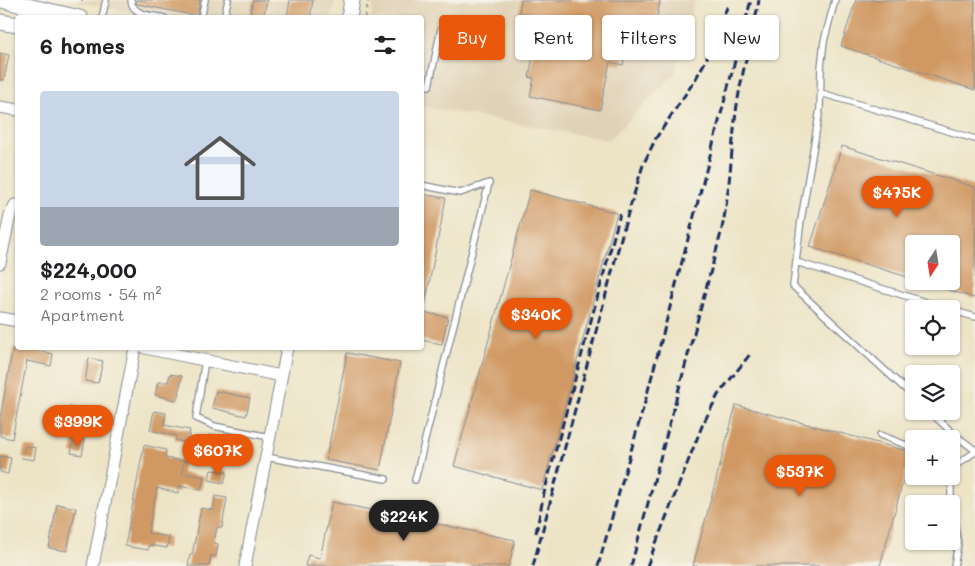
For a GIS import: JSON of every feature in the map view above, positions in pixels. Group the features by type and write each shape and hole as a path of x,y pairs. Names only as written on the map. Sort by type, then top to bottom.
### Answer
{"street":[{"path":"1,0 67,15"},
{"path":"350,15 352,0"},
{"path":"0,22 15,24"},
{"path":"0,107 15,110"},
{"path":"0,263 10,215 15,207"},
{"path":"0,318 15,321"},
{"path":"93,566 135,350"},
{"path":"155,350 281,376"},
{"path":"245,566 287,350"}],"lane":[{"path":"103,15 106,0"},
{"path":"131,0 135,11 152,15"},
{"path":"202,15 205,0"},
{"path":"225,15 228,0"},
{"path":"835,0 824,41 820,109 801,220 793,286 905,389"},
{"path":"424,86 429,86 439,38"},
{"path":"821,93 975,139"},
{"path":"415,480 489,183 460,193 424,186"},
{"path":"796,262 919,300"},
{"path":"960,313 975,317"},
{"path":"205,360 196,418 214,426 270,437"},
{"path":"939,420 975,451 960,460"},
{"path":"880,435 905,445"},
{"path":"266,457 386,479"},
{"path":"954,566 957,550"}],"path":[{"path":"366,15 368,0"}],"shaded area":[{"path":"70,0 335,0 332,15 142,15"},
{"path":"374,0 695,0 691,15 602,15 602,60 679,60 675,73 609,140 424,107 424,15 372,15"}],"building":[{"path":"136,0 200,0 197,15 137,4"},
{"path":"253,0 267,0 264,15 250,15"},
{"path":"290,0 313,0 310,15 288,15"},
{"path":"521,0 660,0 657,15 602,15 602,60 624,60 623,65 610,62 600,110 530,96 534,78 529,77 532,60 592,60 592,15 529,15 519,13"},
{"path":"856,0 975,0 975,90 841,46"},
{"path":"0,53 9,55 4,80 0,80"},
{"path":"842,146 975,187 975,298 949,290 960,290 960,235 905,235 905,276 810,247"},
{"path":"530,190 617,213 542,490 454,466"},
{"path":"424,194 446,198 424,304"},
{"path":"424,313 448,317 442,344 424,341"},
{"path":"13,348 15,350 38,350 53,354 51,366 27,361 12,439 0,436 0,418"},
{"path":"347,353 400,363 380,470 326,460"},
{"path":"89,358 103,361 98,383 85,381"},
{"path":"170,374 182,376 177,400 155,395 158,382 168,382"},
{"path":"216,391 250,398 246,416 212,408"},
{"path":"736,405 905,450 905,474 880,566 693,566"},
{"path":"69,407 91,412 89,421 76,419 74,429 65,427"},
{"path":"154,411 166,413 164,425 190,430 188,443 175,440 176,436 150,430"},
{"path":"208,435 238,441 236,451 205,445"},
{"path":"74,438 85,440 82,455 71,453"},
{"path":"144,445 166,450 165,458 184,461 182,473 204,477 201,490 179,486 178,493 157,488 148,533 169,537 167,548 149,545 148,550 125,546"},
{"path":"25,446 36,448 34,460 22,458"},
{"path":"0,456 11,458 8,474 0,472"},
{"path":"211,470 227,472 224,483 209,480"},
{"path":"215,496 227,498 222,528 217,527 214,543 218,544 216,556 211,556 209,566 188,566 201,508 213,510"},
{"path":"332,502 515,540 509,566 305,566 308,555 320,558"},
{"path":"57,504 76,508 67,551 49,548"}],"railway":[{"path":"598,566 645,402 751,0"},
{"path":"631,566 721,233 738,98 759,0"},
{"path":"533,566 624,227 643,165 656,138 695,80 706,60 728,5"},
{"path":"536,533 544,493 620,214"},
{"path":"647,566 702,426 718,395 751,353"}]}
